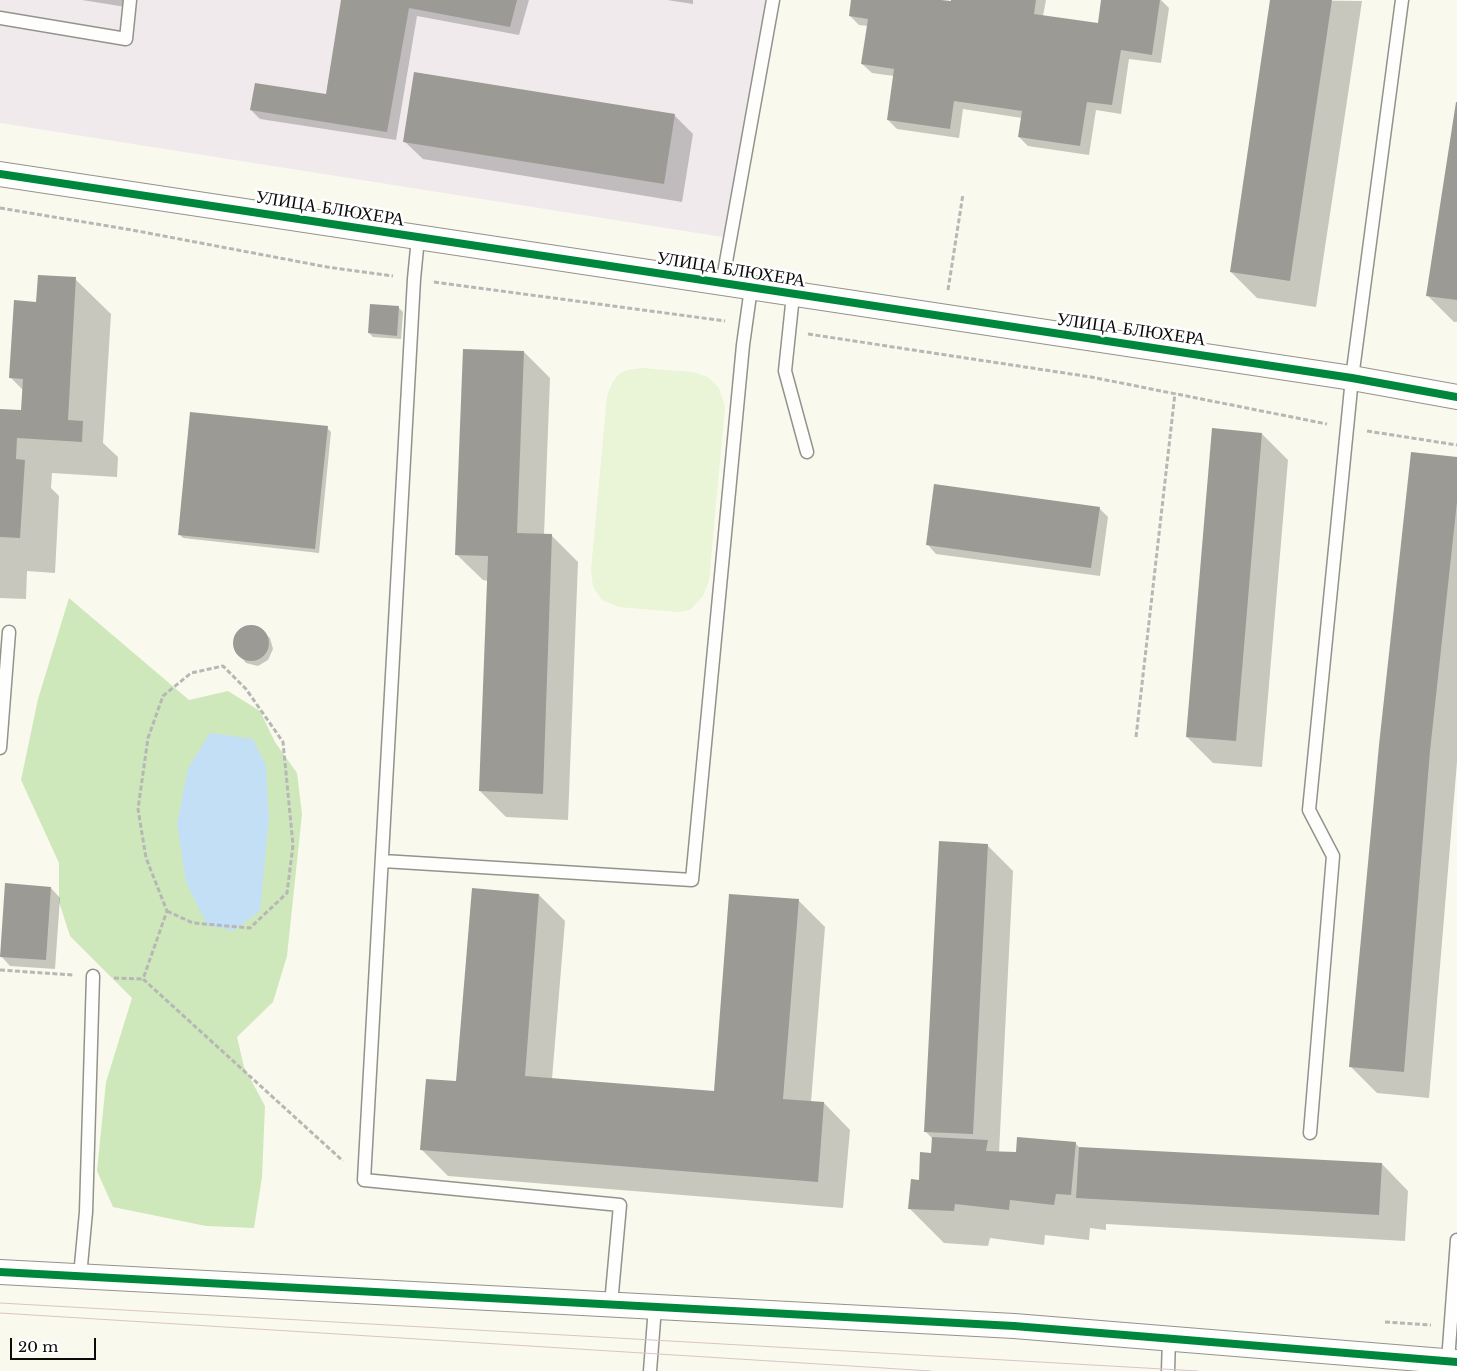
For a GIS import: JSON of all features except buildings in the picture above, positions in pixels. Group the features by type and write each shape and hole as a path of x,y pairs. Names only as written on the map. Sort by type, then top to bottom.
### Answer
{"street":[{"name":"УЛИЦА БЛЮХЕРА","path":"0,174 1352,378 1457,397"},
{"path":"0,1272 1004,1326 1452,1361"}],"lane":[{"path":"0,18 126,39 130,0"},
{"path":"722,284 774,0"},
{"path":"1310,1133 1333,856 1309,810 1352,378 1402,0"},
{"path":"418,238 414,279 364,1180 620,1205 611,1304"},
{"path":"383,861 692,880 743,344 751,288"},
{"path":"793,294 785,371 808,452"},
{"path":"0,748 9,632"},
{"path":"80,1276 86,1212 93,976"},
{"path":"1452,1361 1450,1326 1457,1240"},
{"path":"650,1371 655,1307"},
{"path":"1168,1371 1169,1338"}],"path":[{"path":"947,298 963,194"},
{"path":"1136,737 1175,393"},
{"path":"167,912 193,924 250,928 287,893 293,845 283,742 246,689 223,666 191,673 162,696 148,738 138,809 146,858 167,912 143,979 364,1180"},
{"path":"1385,1322 1450,1326"}],"shaded area":[{"path":"0,0 768,0 729,238 0,123"}],"green space":[{"path":"642,368 693,372 708,377 719,388 725,407 709,581 703,596 690,610 677,612 619,607 602,600 593,587 591,570 607,396 619,374 628,370"},
{"path":"69,598 189,700 228,691 260,711 275,742 297,773 302,814 287,956 273,1002 237,1037 244,1067 265,1106 262,1177 254,1228 206,1226 113,1207 97,1171 106,1082 132,998 70,936 59,902 59,863 21,780 38,699"}],"water":[{"path":"210,733 253,739 266,766 269,819 260,911 233,931 207,925 186,882 177,824 188,768"}],"tram line":[{"path":"0,1303 1198,1371"},
{"path":"0,1313 931,1371"}],"cycle path":[{"path":"0,174 1352,378 1457,397"},
{"path":"0,1272 1014,1326 1457,1362"}]}
